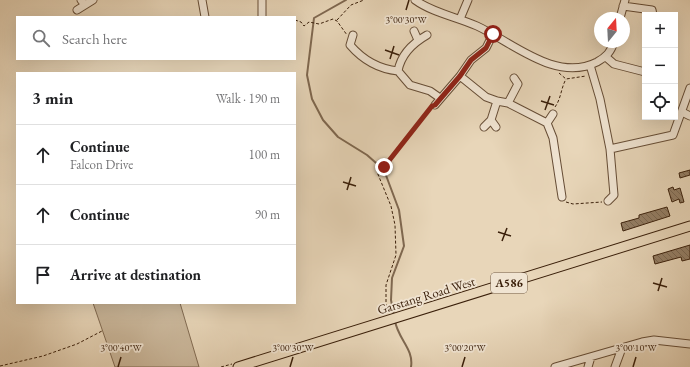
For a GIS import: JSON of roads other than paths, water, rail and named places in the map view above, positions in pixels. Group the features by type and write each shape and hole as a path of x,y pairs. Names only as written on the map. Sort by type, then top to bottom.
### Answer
{"main road":[{"name":"Garstang Road West","path":"238,367 690,226"}],"street":[{"path":"77,10 83,2 93,0"},
{"path":"202,0 205,16"},
{"path":"262,0 262,16"},
{"path":"415,0 429,8 460,18 546,63 571,67 590,66 606,57 611,48"},
{"path":"460,18 468,0"},
{"path":"624,3 652,10 652,12"},
{"path":"414,31 418,40"},
{"path":"435,105 460,76 471,60 486,48 493,34"},
{"path":"398,71 403,55 418,40 427,35"},
{"path":"350,41 379,67 385,70 398,71 410,85 430,91 440,98"},
{"path":"606,57 614,64 642,71"},
{"path":"590,66 600,99 618,194 608,201"},
{"path":"460,76 486,97 508,103 547,123 551,129 553,157 562,197"},
{"path":"508,103 516,81 525,82"},
{"path":"610,149 673,136 690,88"},
{"path":"484,126 491,120 497,101"},
{"path":"682,112 690,116"},
{"path":"547,123 553,115"},
{"path":"491,120 496,128"},
{"path":"555,367 654,340 690,344"},
{"path":"615,367 622,348"},
{"path":"588,367 591,357"}],"waterway":[{"path":"346,0 314,18 307,75 312,99 323,120 338,137 367,155 384,170 399,210 404,246 392,278 391,300 394,315"},
{"path":"395,321 399,333 408,349 411,367"}]}
